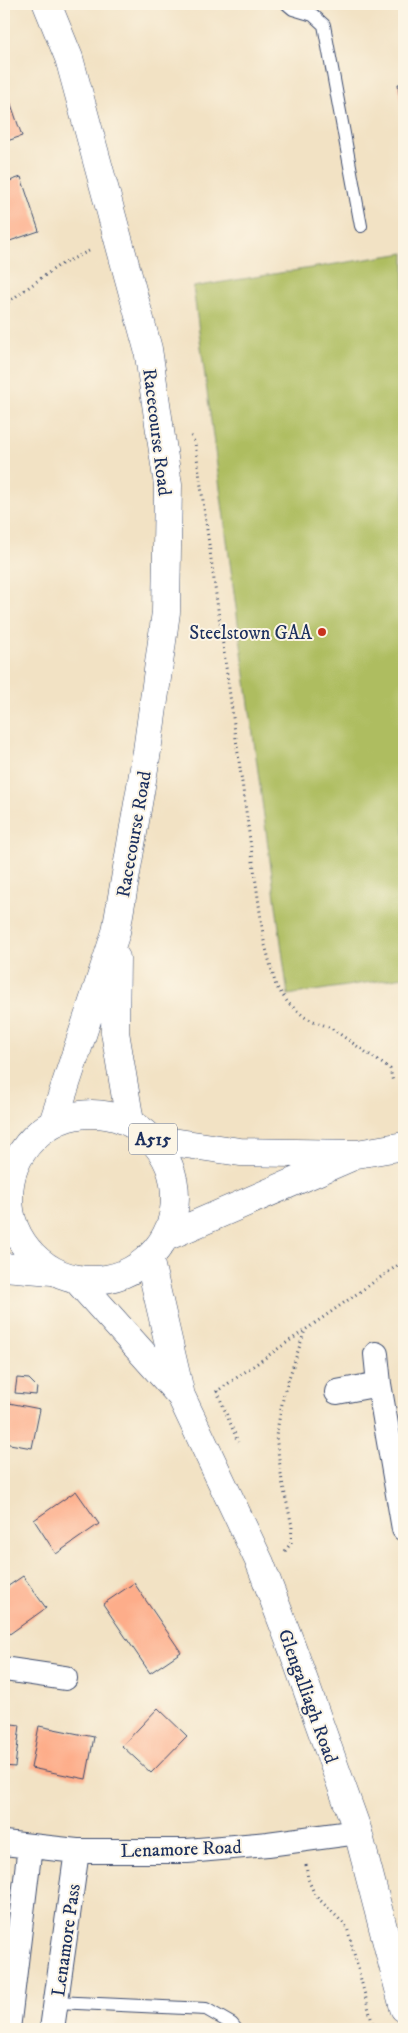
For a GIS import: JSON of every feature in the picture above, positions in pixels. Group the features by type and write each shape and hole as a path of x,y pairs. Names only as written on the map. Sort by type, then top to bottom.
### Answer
{"main road":[{"name":"Racecourse Road","path":"47,4 69,58 116,237 148,349 168,485 166,612 148,750 116,932 54,1123"},
{"name":"Racecourse Road","path":"116,932 115,1032 130,1122"},
{"name":"A515","path":"4,1267 64,1275 102,1280 127,1273 149,1258 166,1237 174,1212 175,1185 168,1160 152,1139 130,1122 104,1114 78,1115 54,1123 33,1138 11,1165 9,1209 17,1234 32,1255 64,1275"},
{"name":"A515","path":"152,1139 240,1152 357,1154 404,1146"},
{"name":"A515","path":"166,1237 357,1154"},
{"name":"Glengalliagh Road","path":"149,1258 184,1404 260,1563 358,1832 404,2008"},
{"name":"Glengalliagh Road","path":"64,1275 184,1404"}],"street":[{"path":"376,1354 379,1384 404,1529"},
{"path":"338,1392 379,1384"},
{"path":"4,1669 66,1678"},
{"name":"Lenamore Road","path":"4,1842 77,1851 187,1851 268,1844 358,1832"},
{"path":"8,2029 30,1846"},
{"name":"Lenamore Pass","path":"52,2029 77,1851"}],"lane":[{"path":"287,4 293,9 313,15 324,25 361,226"},
{"path":"56,2002 206,2009 232,2024 236,2029"}],"path":[{"path":"4,305 58,266 116,237"},
{"path":"190,434 195,443 264,941 276,986 288,1004 306,1018 331,1028 390,1069 393,1082"},
{"path":"184,1404 305,1329 404,1261"},
{"path":"260,1563 284,1553 291,1543 292,1526 282,1481 276,1436 284,1393 305,1329"},
{"path":"314,1895 347,1928 374,2029"}],"green space":[{"name":"Steelstown GAA","path":"404,253 404,977 288,995 193,287"}],"building":[{"path":"4,84 22,136 4,142"},
{"path":"398,84 404,84 404,122 403,122"},
{"path":"21,177 39,231 4,243 4,183"},
{"path":"17,1378 29,1379 37,1387 36,1395 15,1393"},
{"path":"4,1402 40,1409 32,1448 4,1443"},
{"path":"76,1491 99,1524 56,1554 34,1520"},
{"path":"23,1576 46,1608 4,1638 4,1589"},
{"path":"134,1583 181,1652 150,1673 103,1604"},
{"path":"158,1708 187,1736 151,1773 122,1746"},
{"path":"4,1723 20,1725 15,1767 4,1766"},
{"path":"39,1726 94,1737 86,1779 31,1768"}],"place":[{"name":"Steelstown GAA","path":"322,632"}]}
